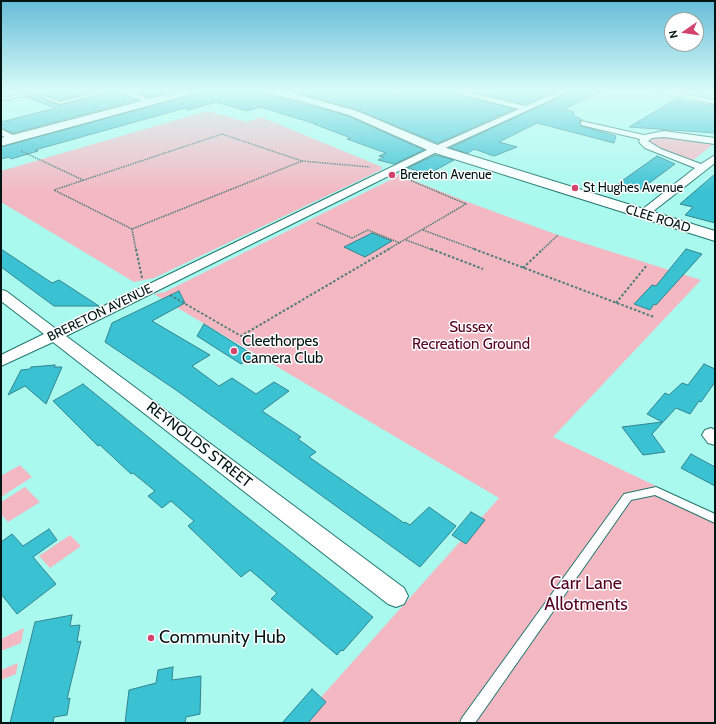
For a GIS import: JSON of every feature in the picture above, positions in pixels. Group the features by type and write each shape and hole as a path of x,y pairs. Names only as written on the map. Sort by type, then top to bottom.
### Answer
{"main road":[{"path":"1,139 14,139 68,125"},
{"name":"CLEE ROAD","path":"383,125 436,149 715,236"}],"street":[{"name":"BRERETON AVENUE","path":"1,361 302,216 436,149 492,125"},
{"path":"591,125 645,138 664,134 715,141"},
{"path":"645,138 643,142 648,146 703,168"},
{"path":"643,214 715,158"},
{"name":"REYNOLDS STREET","path":"1,294 396,596"}],"lane":[{"path":"467,723 628,497 656,491 715,519"}],"path":[{"path":"132,229 141,276 144,281 241,336 466,204 377,168 302,161 222,134 54,190 132,229 302,161"},
{"path":"1,139 38,160 84,180"},
{"path":"302,216 352,238 368,230 400,243"},
{"path":"422,230 654,317"},
{"path":"523,268 558,235"},
{"path":"406,240 483,269"},
{"path":"616,303 647,264"}],"green space":[{"path":"160,125 280,125 382,167 381,170 154,278 134,282 1,202 1,171"},
{"path":"663,135 715,143 692,161 648,144 648,139"},
{"path":"395,173 465,201 555,234 701,280 553,437 715,514 715,723 298,723 499,498 154,294 165,292 398,176"},
{"path":"20,465 32,477 1,497 1,476"},
{"path":"25,487 40,502 8,522 1,514 1,502"},
{"path":"70,535 81,546 50,568 39,556"},
{"path":"24,628 21,643 1,651 1,639"},
{"path":"18,663 16,674 1,680 1,670"}],"building":[{"path":"1,125 44,125 13,133 1,128"},
{"path":"82,125 125,125 35,150 38,151 11,159 9,157 1,159 1,147"},
{"path":"316,125 368,125 424,150 394,164 378,160 384,157 379,156 386,153 347,139 351,138"},
{"path":"393,125 479,125 438,143"},
{"path":"499,125 533,125 499,142 517,147 494,156 474,149 468,153 450,148"},
{"path":"544,125 581,125 616,136 614,143"},
{"path":"633,125 715,125 715,133 629,127"},
{"path":"435,155 454,160 428,174 408,168"},
{"path":"657,156 675,164 637,192 633,191 631,193 612,188"},
{"path":"715,174 715,223 685,215 693,207 680,204"},
{"path":"372,233 392,241 365,257 344,247"},
{"path":"1,249 52,283 59,280 99,306 54,306 1,267"},
{"path":"686,249 702,254 650,310 634,304 652,285 656,286"},
{"path":"179,291 185,303 152,321 210,355 192,366 219,386 232,378 256,394 274,382 289,391 262,411 301,437 298,439 316,452 309,457 404,523 405,522 410,525 429,507 456,526 420,567 176,390 105,342 112,323"},
{"name":"Cleethorpes Camera Club","path":"204,324 255,356 241,364 197,336"},
{"path":"704,364 715,369 715,382 701,402 699,401 690,414 676,408 652,434 665,452 643,455 622,427 662,422 647,414 665,393 669,395 682,383 688,385"},
{"path":"55,365 54,367 62,367 46,404 25,386 8,395 21,370 30,369 31,367"},
{"path":"83,384 373,617 343,651 341,650 337,655 271,599 277,593 250,570 241,577 188,526 194,521 171,501 162,508 148,496 155,491 133,473 131,474 100,445 98,446 53,401"},
{"path":"691,454 715,467 715,486 681,468"},
{"path":"471,512 485,520 466,544 452,535"},
{"path":"49,529 57,540 33,557 56,584 17,614 1,594 1,542 12,534 23,546"},
{"path":"72,615 70,626 80,625 77,642 81,641 67,699 70,698 67,715 54,717 53,723 10,723 35,622"},
{"path":"173,667 172,680 201,676 200,714 186,717 185,723 125,723 129,690 156,683 158,670"},
{"path":"312,689 326,702 308,723 282,723"}],"place":[{"name":"Brereton Avenue","path":"392,175"},
{"name":"St Hughes Avenue","path":"575,188"},
{"name":"Cleethorpes Camera Club","path":"234,351"},
{"name":"Community Hub","path":"151,638"}],"park label":[{"name":"Sussex Recreation Ground","path":"471,336"},
{"name":"Carr Lane Allotments","path":"586,594"}]}
